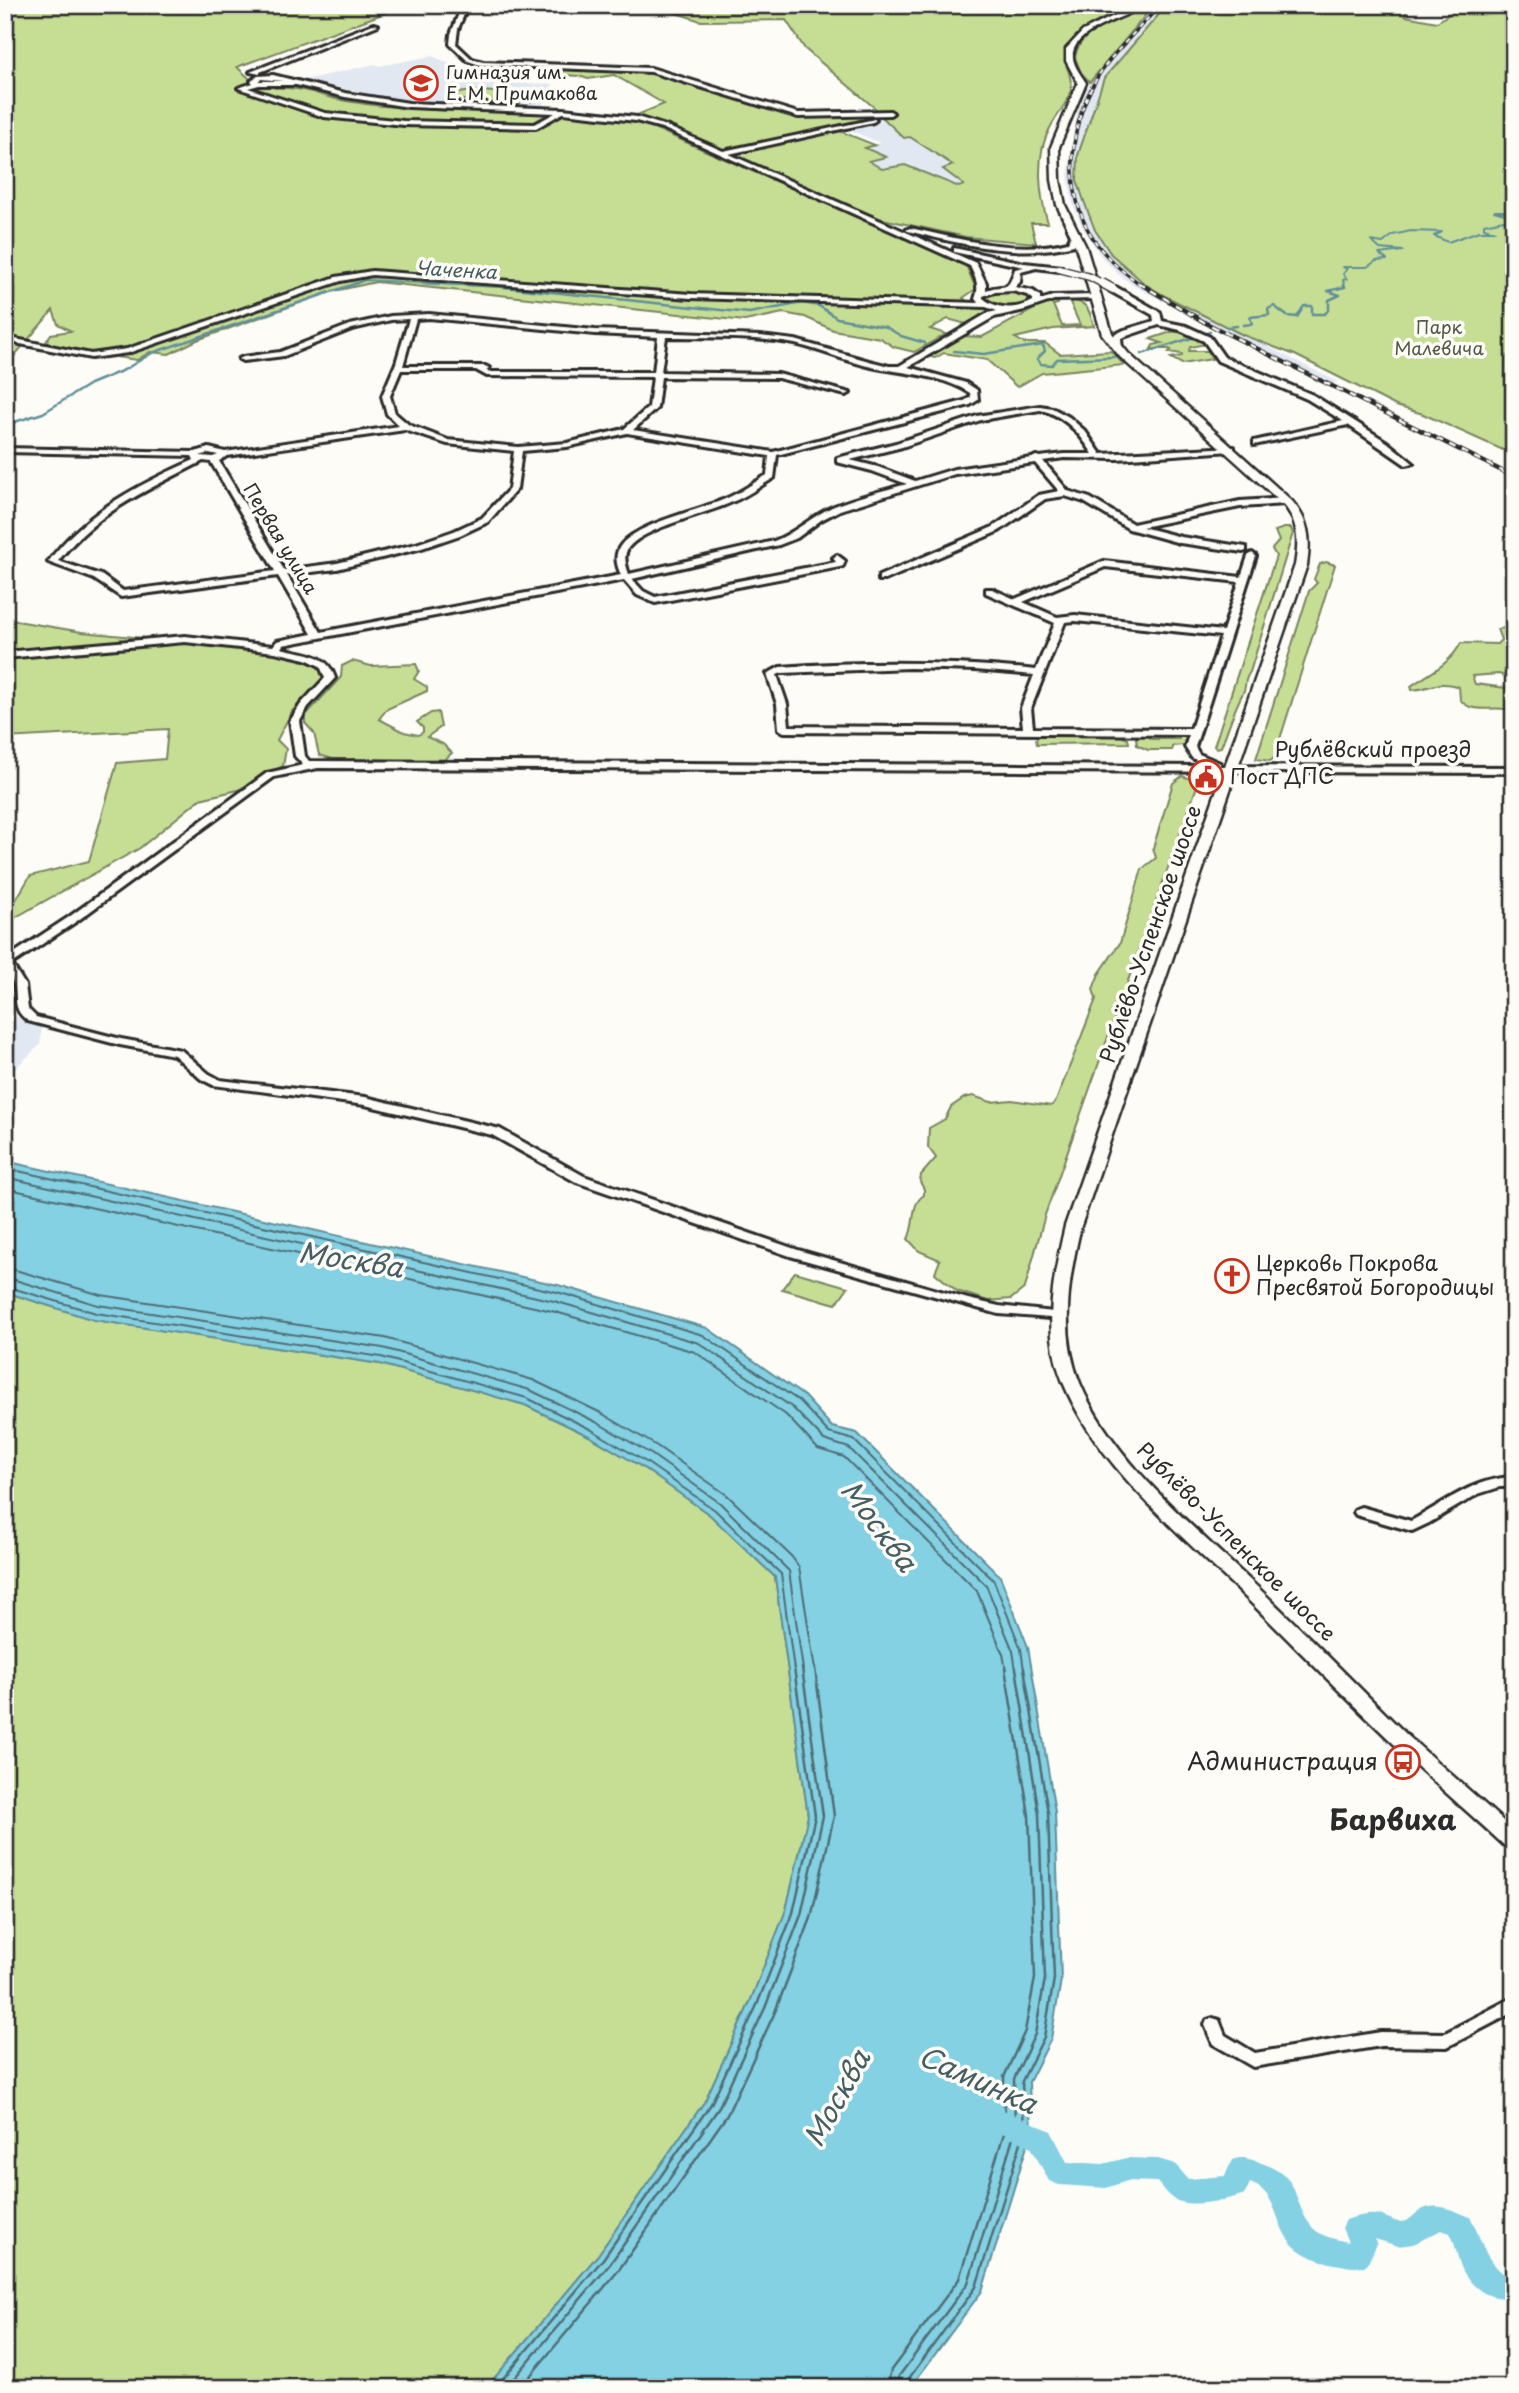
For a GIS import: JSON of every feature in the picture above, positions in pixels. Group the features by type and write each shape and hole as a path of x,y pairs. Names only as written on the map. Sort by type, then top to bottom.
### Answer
{"main road":[{"name":"Рублёво-Успенское шоссе","path":"1143,5 1089,30 1069,50 1069,60 1082,83 1054,153 1061,205 1075,232 1096,297 1108,322 1107,334 1119,350 1286,501 1303,524 1304,543 1301,565 1233,768 1073,1226 1062,1272 1058,1316 1065,1363 1082,1405 1125,1464 1192,1535 1402,1741 1514,1843"}],"street":[{"path":"465,5 462,20 452,36 453,44 475,62 651,70 798,115 890,113"},
{"path":"375,25 253,72 409,105 563,111 637,119 664,127 974,265 982,283 980,296 989,309"},
{"path":"257,83 255,79 268,76"},
{"path":"296,83 257,83 241,89 324,115 440,125 536,126 563,111"},
{"path":"723,153 875,119 865,115"},
{"path":"866,217 949,239 1015,246 1064,246 1070,243 1075,232"},
{"path":"912,237 988,258 1059,269 1090,277 1157,313 1158,322"},
{"path":"950,304 1006,289 1016,282 1018,271 1040,267"},
{"path":"5,339 91,356 128,351 339,279 372,273 691,296 907,305 950,304 989,309 1011,309 1054,298 1096,297"},
{"path":"1075,297 1087,292 1090,279"},
{"path":"1016,282 1037,298 1034,304"},
{"path":"982,283 1054,298"},
{"path":"1075,297 1088,302 1108,322 1138,330"},
{"path":"901,368 989,309"},
{"path":"243,359 281,354 350,327 391,318 413,317 475,318 595,332 760,338 795,342 831,350 867,363 901,368 963,385 974,392 975,398 774,454 626,430 567,445 518,449 447,442 406,427 391,414 386,396 398,368 413,317"},
{"path":"1119,350 1118,334 1158,322 1195,332 1207,339 1217,355 1227,362 1286,386 1350,422 1409,463"},
{"path":"626,430 653,408 662,336"},
{"path":"398,368 478,368 487,374 778,376 846,393"},
{"path":"912,483 840,460 980,418 1047,408 1079,430 1099,457"},
{"path":"1257,443 1350,422"},
{"path":"5,450 198,457 214,460 225,454 406,427"},
{"path":"225,454 214,450 198,457 104,511 58,552 52,562 95,575 121,594 337,566 406,550 485,520 513,489 518,449"},
{"path":"276,649 280,643 317,635 626,578 776,543 794,536 831,511 912,483 954,472 1036,458 1231,449"},
{"path":"774,454 771,476 729,500 658,527 625,545 621,554 626,578 648,599 655,600 840,564 841,561 837,558"},
{"path":"1036,458 1065,493"},
{"name":"Первая улица","path":"214,460 284,574 317,635"},
{"path":"882,578 996,529 1042,497 1065,493 1087,500 1132,527 1181,540 1243,549"},
{"path":"1132,527 1240,504 1286,501"},
{"path":"1233,768 1195,756 1190,747 1252,556"},
{"path":"1016,602 1104,564 1244,580"},
{"path":"989,591 1058,620 1075,618 1227,634"},
{"path":"1028,731 1026,708 1060,625 1058,620"},
{"path":"5,655 167,639 276,649 314,658 322,662 330,678 304,706 295,721 300,756 306,763 318,765"},
{"path":"1041,673 969,665 857,664 773,672 782,705 784,729 1195,732"},
{"name":"Рублёвский проезд","path":"6,964 74,919 271,775 318,765 1514,770"},
{"path":"6,964 20,987 19,1003 24,1013 32,1019 120,1042 177,1052 185,1056 196,1071 216,1083 365,1101 496,1132 580,1179 794,1253 965,1302 999,1310 1058,1316"},
{"path":"1362,1512 1412,1526 1430,1518 1464,1494 1506,1481 1514,1482"},
{"path":"1213,2025 1219,2039 1253,2060 1381,2039 1447,2040 1514,2004"}],"shaded area":[{"path":"1154,5 1167,5 1104,78 1078,155 1077,180 1095,230 1111,254 1145,284 1338,382 1326,385 1134,286 1100,255 1082,226 1073,204 1068,176 1077,113 1093,75"},
{"name":"Гимназия им. Е. М. Примакова","path":"432,56 495,82 553,84 541,108 401,101 304,80 375,64 379,66"},
{"path":"884,120 904,138 910,137 954,166 944,169 965,185 959,187 905,165 882,169 868,161 885,158 864,148 880,143 844,128"},
{"path":"5,1012 42,1027 40,1045 5,1078"}],"green space":[{"path":"5,5 407,5 237,67 249,78 250,84 299,89 363,104 436,110 588,115 647,125 966,265 976,289 963,298 971,304 988,307 987,315 966,324 948,319 930,329 946,334 914,352 894,347 880,338 833,330 805,317 783,313 745,321 376,282 330,292 197,340 169,354 150,352 137,360 116,357 209,326 203,323 125,348 82,352 63,349 46,342 51,334 71,331 58,324 53,310 5,367"},
{"path":"651,5 1134,5 1082,31 1066,50 1071,90 1050,128 1042,150 1041,188 1048,223 1031,223 1036,243 966,237 864,215 777,176 779,173 770,172 729,154 837,130 875,145 865,148 886,157 869,161 882,169 905,165 959,187 964,185 943,169 953,165 910,137 904,138 880,115 882,114 805,49 786,20 701,21"},
{"path":"1148,5 1154,5 1090,82 1081,73 1075,57 1079,46 1094,30"},
{"name":"Парк Малевича","path":"1167,5 1409,5 1405,16 1437,22 1463,5 1514,5 1514,455 1423,414 1396,406 1295,355 1243,335 1145,284 1111,254 1095,230 1077,180 1078,155 1104,78"},
{"path":"555,67 646,70 795,116 872,118 727,151 683,134 682,131 632,117 664,104 614,75 588,79 552,74"},
{"path":"459,93 524,93 523,95 535,96 531,102 466,103 466,100 455,100"},
{"path":"999,291 1023,292 1033,300 1022,307 1009,308 983,299 987,294"},
{"path":"1051,300 1057,300 1058,304 1053,305 1062,326 1080,325 1069,300 1080,302 1086,307 1094,326 1053,329 1015,338 1024,343 1045,343 1060,354 1111,351 1124,365 1042,373 1017,387 987,360 944,353 935,358 927,356 961,336 982,337"},
{"path":"1171,332 1185,333 1202,341 1206,344 1190,347 1189,351 1208,351 1212,359 1182,364 1171,358 1182,354 1169,352 1169,349 1151,349 1153,345 1162,343 1150,339"},
{"path":"1291,528 1293,533 1244,690 1221,747 1216,748 1214,746 1276,556 1272,549 1279,541 1275,531"},
{"path":"1326,562 1335,565 1274,758 1270,761 1256,759 1309,591 1317,583 1314,579 1320,564"},
{"path":"5,619 82,632 269,650 322,667 325,673 322,682 292,711 277,740 286,749 283,766 238,790 200,799 140,848 5,923 5,913 10,910 30,876 89,861 117,763 165,759 168,729 5,738"},
{"path":"1514,627 1514,679 1499,674 1472,676 1475,684 1514,689 1514,711 1471,707 1460,699 1459,687 1451,685 1440,684 1412,690 1411,686 1445,663 1461,643 1497,644 1501,640 1497,629"},
{"path":"352,661 371,666 416,664 419,671 414,679 427,687 427,691 387,709 379,719 404,732 418,735 423,732 423,728 417,722 431,713 438,712 441,727 427,737 443,744 452,753 444,760 436,761 333,759 319,755 314,733 305,723 305,716 341,677 342,666"},
{"path":"1142,735 1151,739 1179,739 1179,736 1190,736 1189,742 1172,746 1172,750 1148,750 1137,745 1136,738"},
{"path":"1039,736 1121,736 1128,739 1129,743 1037,744 1036,739"},
{"path":"1182,776 1197,781 1197,786 1045,1215 1025,1288 1011,1299 988,1301 957,1291 935,1273 940,1260 919,1251 908,1239 917,1203 924,1195 921,1175 936,1158 928,1147 929,1128 945,1119 951,1107 964,1098 973,1096 991,1102 1012,1100 1051,1106 1056,1101 1096,999 1093,989 1099,974 1120,943 1142,869 1156,858 1153,848 1173,783"},
{"path":"795,1272 848,1287 836,1304 782,1289"},
{"path":"5,1292 95,1320 380,1364 525,1405 589,1436 642,1467 710,1515 775,1577 808,1816 786,1910 750,2002 705,2101 598,2255 486,2388 5,2388"}],"water":[{"name":"Москва","path":"5,1161 558,1285 707,1328 804,1396 832,1427 857,1433 1000,1576 1028,1647 1055,1812 1061,1980 1051,2039 1029,2082 1031,2133 982,2291 910,2388 486,2388 598,2255 705,2101 750,2002 786,1910 808,1816 775,1577 710,1515 642,1467 589,1436 525,1405 380,1364 94,1320 5,1292"}],"waterway":[{"name":"Чаченка","path":"1512,216 1494,211 1509,211 1514,207"},
{"name":"Чаченка","path":"1344,285 1343,280 1347,279 1343,274 1347,269 1343,267 1367,267 1376,261 1387,260 1379,254 1403,251 1380,249 1371,241 1383,243 1393,235 1411,231 1442,232 1434,236 1448,242 1479,231 1495,231 1484,228 1484,224 1514,218"},
{"name":"Чаченка","path":"352,285 365,280 460,285"},
{"name":"Чаченка","path":"5,425 43,413 90,384 124,370 152,353 357,283"},
{"name":"Чаченка","path":"426,283 504,287 749,313 803,303 819,306 837,318 886,327 901,336 925,343"},
{"name":"Чаченка","path":"1243,325 1252,324 1250,317 1269,315 1268,309 1274,306 1287,316 1297,317 1304,306 1312,306 1312,314 1325,314 1329,309 1329,300 1340,295 1328,291 1345,287 1344,283"},
{"name":"Чаченка","path":"1227,327 1237,326"},
{"name":"Чаченка","path":"1142,354 1210,332"},
{"name":"Чаченка","path":"954,351 984,354 1043,345 1045,351 1037,359 1041,364 1052,365 1057,359 1114,357"},
{"name":"Саминка","path":"1006,2122 1041,2139 1059,2173 1106,2176 1119,2170 1150,2170 1165,2172 1181,2190 1210,2191 1235,2186 1242,2168 1272,2179 1286,2200 1299,2233 1321,2249 1357,2256 1363,2244 1356,2228 1378,2227 1398,2234 1414,2232 1431,2218 1442,2218 1460,2225 1476,2268 1500,2288 1514,2283"}],"railway":[{"path":"1141,285 1108,257 1093,238 1082,217 1073,170 1074,146 1078,123 1097,78 1118,50 1160,5"},
{"path":"1139,283 1204,322 1514,477"}],"place":[{"name":"Гимназия им. Е. М. Примакова","path":"421,83"},
{"name":"Пост ДПС","path":"1206,777"},
{"name":"Церковь Покрова Пресвятой Богородицы","path":"1232,1276"},
{"name":"Администрация","path":"1403,1762"}],"district":[{"name":"Барвиха","path":"1393,1820"}]}
